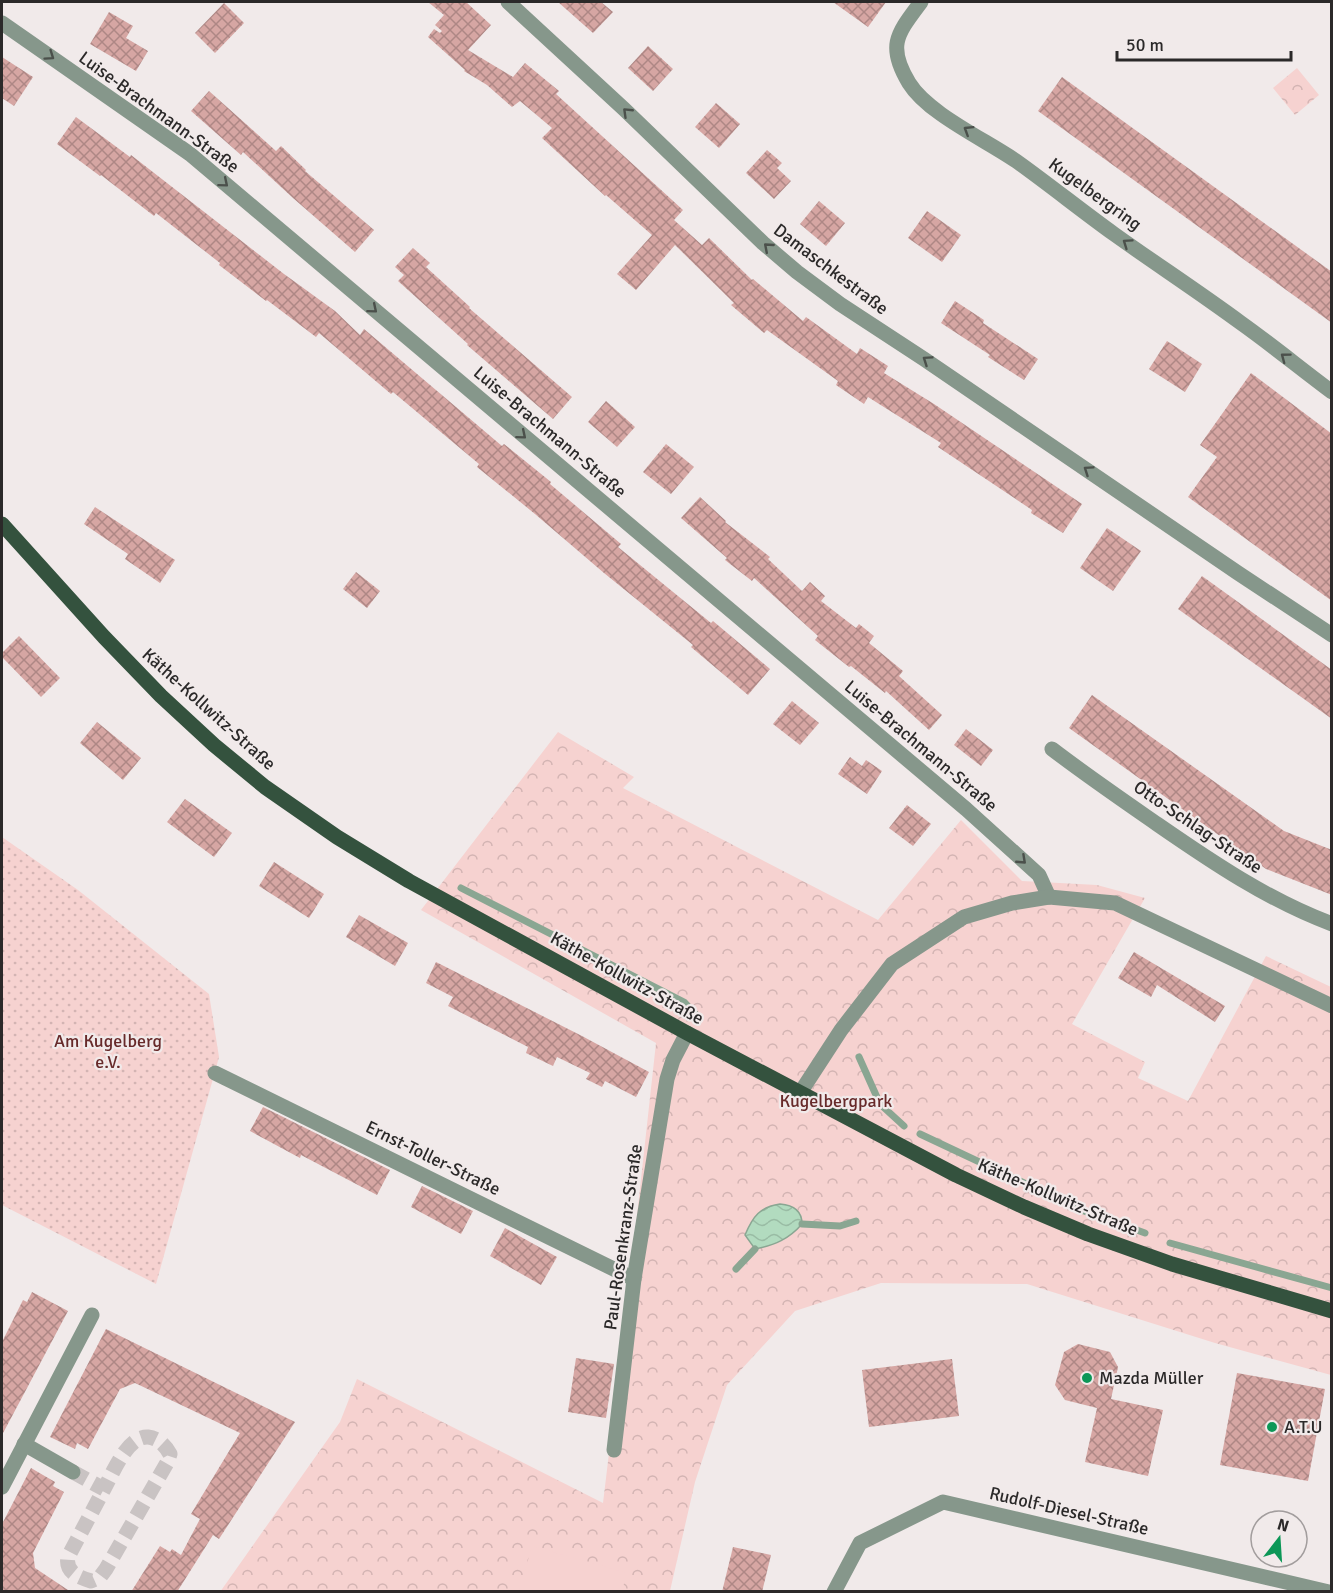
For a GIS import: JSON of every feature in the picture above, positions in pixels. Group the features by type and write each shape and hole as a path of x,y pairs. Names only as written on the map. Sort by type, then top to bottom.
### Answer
{"main road":[{"name":"Käthe-Kollwitz-Straße","path":"2,524 104,637 161,696 214,745 265,787 337,837 410,881 687,1034 956,1175 1024,1207 1088,1234 1172,1264 1332,1311"}],"street":[{"name":"Damaschkestraße","path":"508,2 624,109 763,243 797,272 840,304 1332,635"},
{"name":"Kugelbergring","path":"921,2 901,29 896,42 896,54 910,85 924,100 942,114 1017,161 1113,233 1242,323 1332,392"},
{"name":"Luise-Brachmann-Straße","path":"2,23 199,162 966,809 1039,875 1049,897"},
{"name":"Otto-Schlag-Straße","path":"1052,749 1192,848 1258,890 1303,913 1332,924"},
{"path":"800,1093 841,1030 892,964 964,918 1012,903 1049,897 1115,903 1332,1006"},
{"name":"Paul-Rosenkranz-Straße","path":"614,1450 634,1279 667,1079 673,1060 687,1034"},
{"name":"Ernst-Toller-Straße","path":"215,1072 634,1279"},
{"path":"2,1487 92,1316"},
{"path":"24,1444 73,1472"},
{"name":"Rudolf-Diesel-Straße","path":"834,1592 860,1543 943,1502 1329,1592"}],"green space":[{"path":"1297,68 1319,95 1295,115 1273,88"},
{"name":"Kugelbergpark","path":"558,732 634,777 623,788 878,920 961,820 1022,881 1097,885 1145,898 1072,1024 1145,1062 1138,1078 1188,1101 1266,956 1331,987 1331,1375 1215,1343 1027,1284 881,1283 795,1311 727,1385 695,1482 670,1591 220,1592 340,1422 357,1379 603,1503 656,1043 421,910"},
{"name":"Am Kugelberg e.V.","path":"2,837 78,890 209,994 219,1057 156,1284 2,1205"},
{"path":"532,1546 627,1573 622,1591 519,1591"}],"water":[{"path":"780,1204 796,1209 802,1219 802,1224 781,1241 755,1249 745,1235 751,1223 762,1210"}],"building":[{"path":"428,2 466,2 491,25 468,50 513,77 525,63 559,91 556,94 683,210 674,220 702,245 709,238 752,280 803,321 806,317 857,354 860,348 888,366 884,373 1082,504 1063,533 938,447 941,443 868,397 864,404 836,385 838,381 767,330 764,333 731,305 734,303 675,245 636,290 617,274 652,235 605,196 542,138 552,128 520,101 512,107 487,85 464,71 428,37 434,29 440,33 442,31 435,25 444,15"},
{"path":"558,2 601,2 613,12 593,33"},
{"path":"833,2 886,2 868,27"},
{"path":"224,3 244,23 215,53 195,33"},
{"path":"109,12 133,26 126,38 148,51 136,71 90,44"},
{"path":"648,46 673,69 653,91 628,68"},
{"path":"2,57 33,77 14,106 2,98"},
{"path":"1062,77 1332,272 1332,323 1038,111"},
{"path":"209,91 276,151 281,146 305,171 374,230 355,252 243,152 241,155 191,111"},
{"path":"716,103 740,124 719,148 695,127"},
{"path":"76,117 130,157 131,155 335,311 360,335 364,329 502,446 504,444 551,482 550,484 621,544 618,547 770,669 748,695 691,647 693,645 477,467 479,464 393,392 391,394 319,333 316,337 266,301 156,213 154,216 57,144"},
{"path":"767,150 782,163 777,168 791,181 774,199 746,173"},
{"path":"819,201 845,223 826,246 800,224"},
{"path":"927,211 961,235 942,262 908,238"},
{"path":"413,248 430,263 426,267 469,308 572,397 553,419 467,345 398,281 404,275 395,267"},
{"path":"955,301 984,320 983,323 1038,359 1024,380 941,323"},
{"path":"1167,341 1202,364 1185,392 1149,369"},
{"path":"1251,373 1332,434 1332,601 1188,497 1217,457 1200,445"},
{"path":"606,401 635,427 617,447 588,422"},
{"path":"666,444 694,467 671,494 643,472"},
{"path":"700,497 725,522 770,557 768,559 802,591 810,582 825,596 821,601 856,628 859,624 874,636 869,643 903,671 899,676 942,715 929,730 886,691 885,693 815,640 818,636 754,578 752,581 725,560 727,558 681,518"},
{"path":"95,507 175,560 160,583 125,559 128,554 84,524"},
{"path":"1107,528 1141,551 1113,591 1080,568"},
{"path":"356,572 380,591 367,608 343,589"},
{"path":"1202,576 1332,670 1332,719 1178,609"},
{"path":"19,636 60,678 41,697 2,657 2,653"},
{"path":"1092,695 1284,831 1332,850 1332,895 1266,869 1069,728"},
{"path":"792,701 819,723 800,745 773,724"},
{"path":"97,722 141,758 123,780 80,743"},
{"path":"966,729 993,750 981,766 954,745"},
{"path":"850,757 862,766 866,760 882,771 867,794 838,774"},
{"path":"185,799 232,833 214,857 167,822"},
{"path":"907,805 931,824 913,846 889,828"},
{"path":"274,862 324,894 309,918 259,886"},
{"path":"359,915 408,943 395,966 346,937"},
{"path":"1134,952 1225,1006 1215,1022 1157,985 1151,997 1118,978"},
{"path":"436,962 649,1072 636,1097 605,1081 602,1087 586,1079 590,1073 557,1057 553,1066 526,1053 528,1047 448,1006 453,997 426,983"},
{"path":"263,1107 390,1170 377,1195 250,1131"},
{"path":"422,1186 473,1211 461,1234 411,1207"},
{"path":"505,1228 557,1257 541,1285 490,1256"},
{"path":"32,1292 68,1311 2,1435 2,1342 23,1300 27,1302"},
{"path":"106,1329 295,1422 219,1539 213,1535 177,1592 131,1592 160,1546 170,1552 172,1549 181,1555 200,1519 191,1514 240,1433 135,1383 120,1389 88,1449 77,1443 75,1449 50,1437"},
{"path":"1078,1344 1110,1352 1118,1367 1111,1399 1163,1410 1148,1476 1085,1462 1097,1408 1065,1400 1055,1385 1064,1352"},
{"path":"576,1358 614,1364 606,1418 568,1412"},
{"path":"952,1359 959,1416 869,1427 862,1370"},
{"name":"A.T.U","path":"1237,1373 1325,1389 1308,1481 1220,1465"},
{"path":"31,1468 55,1482 53,1486 64,1492 33,1553 35,1568 71,1592 2,1592 2,1524"},
{"path":"733,1547 771,1555 762,1592 722,1592"}],"waterway":[{"path":"461,888 684,1002 699,1018"},
{"path":"859,1057 880,1104 904,1126"},
{"path":"920,1134 1084,1211 1145,1233"},
{"path":"802,1224 840,1226 856,1221"},
{"path":"1170,1243 1332,1288"},
{"path":"736,1269 755,1249"}],"tunnel":[{"path":"73,1472 104,1489 68,1557 68,1567 77,1576 91,1581 100,1577 106,1569 170,1454 158,1440 148,1437 140,1438 127,1449 104,1489"}],"place":[{"name":"Mazda Müller","path":"1087,1378"},
{"name":"A.T.U","path":"1272,1427"}]}
